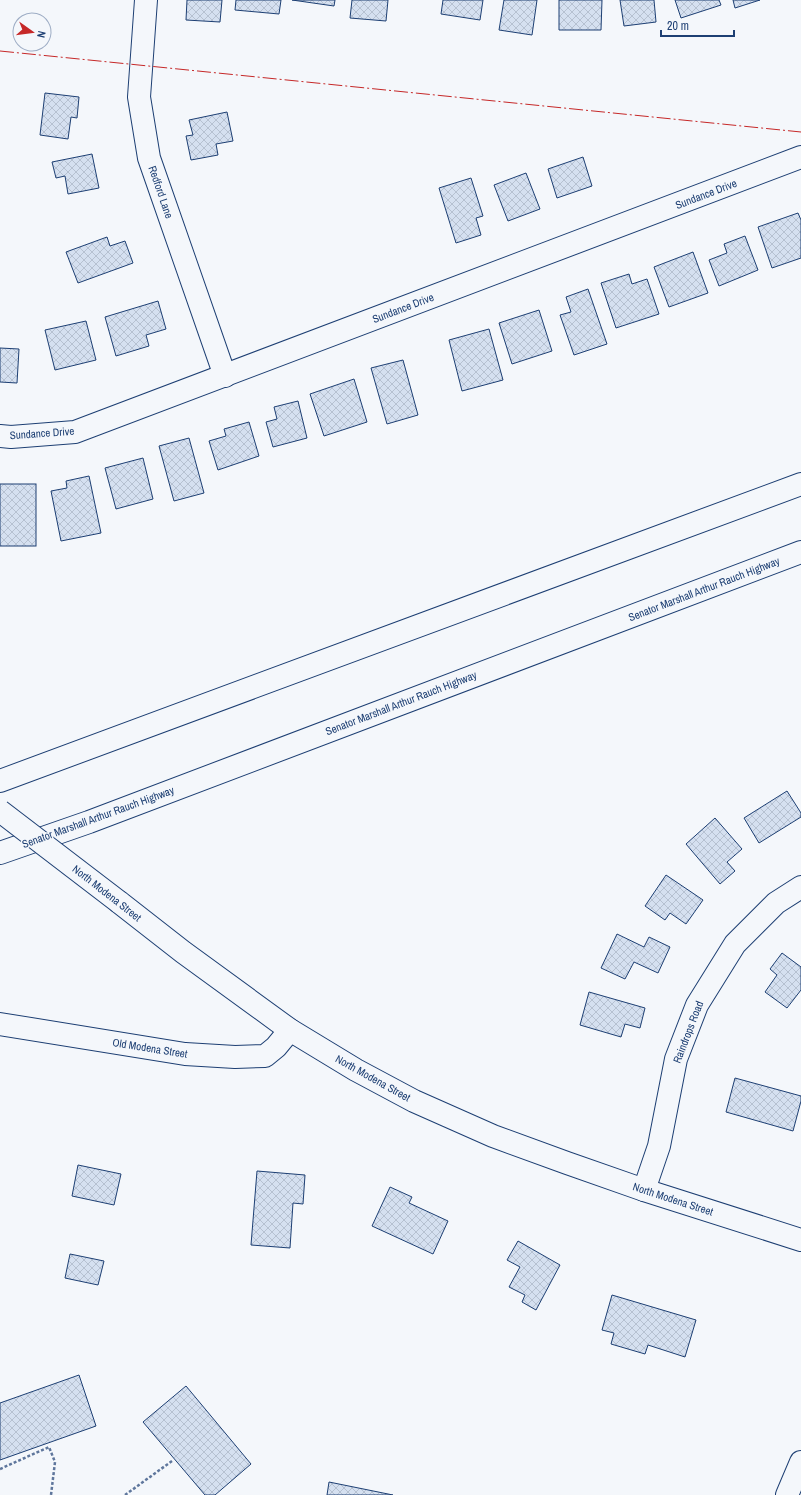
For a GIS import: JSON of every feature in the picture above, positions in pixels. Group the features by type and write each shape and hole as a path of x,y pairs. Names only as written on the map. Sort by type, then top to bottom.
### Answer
{"main road":[{"name":"Redford Lane","path":"146,0 139,97 149,158 225,376"},
{"name":"Sundance Drive","path":"0,436 11,437 75,432 801,156"},
{"path":"0,781 801,484"},
{"name":"Senator Marshall Arthur Rauch Highway","path":"0,853 89,822 801,552"},
{"name":"North Modena Street","path":"0,811 182,952 290,1030 356,1070 414,1101 493,1136 567,1164 801,1240"},
{"name":"Raindrops Road","path":"644,1190 659,1146 676,1059 697,1005 735,944 776,903 801,887"},
{"name":"Old Modena Street","path":"0,1024 185,1054 235,1058 265,1056 276,1047 290,1030"},
{"path":"787,1495 801,1462"}],"path":[{"path":"0,1469 49,1447 55,1462 51,1495"},
{"path":"125,1495 172,1461"}],"building":[{"path":"187,0 222,0 220,22 186,20"},
{"path":"236,0 281,0 279,14 235,10"},
{"path":"292,0 335,0 334,6"},
{"path":"352,0 388,0 386,21 350,18"},
{"path":"443,0 483,0 480,20 441,14"},
{"path":"504,0 537,0 532,35 499,30"},
{"path":"559,0 602,0 601,30 559,30"},
{"path":"620,0 654,0 656,22 624,26"},
{"path":"675,0 719,0 721,5 681,18"},
{"path":"733,0 760,0 735,8"},
{"path":"45,93 79,97 77,118 71,117 68,139 40,135"},
{"path":"227,112 233,141 216,144 218,155 191,160 186,136 193,135 189,120"},
{"path":"92,154 99,188 68,194 65,176 56,178 52,162"},
{"path":"583,157 592,186 557,198 548,169"},
{"path":"526,173 540,209 508,221 494,185"},
{"path":"471,178 483,216 476,218 481,235 456,243 439,188"},
{"path":"798,213 801,220 801,258 772,268 758,227"},
{"path":"745,236 758,270 719,286 709,260 727,253 724,244"},
{"path":"107,237 110,246 125,241 133,263 78,283 66,252"},
{"path":"693,252 708,293 669,307 654,267"},
{"path":"629,274 632,284 647,279 659,314 616,328 601,283"},
{"path":"588,289 607,344 574,355 560,315 571,312 566,297"},
{"path":"158,301 166,329 146,335 149,346 116,356 105,317"},
{"path":"539,310 552,351 512,364 499,323"},
{"path":"86,321 96,360 55,370 45,330"},
{"path":"489,329 503,380 462,391 449,340"},
{"path":"0,348 19,349 17,383 0,382"},
{"path":"403,360 418,415 387,424 371,368"},
{"path":"354,379 367,422 324,436 310,394"},
{"path":"298,401 307,438 273,447 266,422 277,419 274,407"},
{"path":"249,422 259,456 218,470 209,441 226,436 224,429"},
{"path":"189,438 204,493 174,501 159,446"},
{"path":"143,458 153,499 116,509 105,468"},
{"path":"89,476 101,533 61,541 51,491 67,488 66,481"},
{"path":"0,484 36,484 36,546 0,546"},
{"path":"787,791 801,813 801,817 759,843 744,818"},
{"path":"715,818 742,849 727,862 735,871 720,884 686,844"},
{"path":"666,875 703,900 686,924 670,913 665,920 645,906"},
{"path":"617,934 644,947 649,937 670,947 658,973 634,962 625,979 601,968"},
{"path":"782,953 801,967 801,990 787,1008 765,992 777,975 770,969"},
{"path":"589,992 645,1008 640,1028 625,1024 621,1037 580,1025"},
{"path":"735,1078 801,1096 793,1131 726,1112"},
{"path":"78,1165 121,1174 114,1205 72,1196"},
{"path":"257,1171 305,1175 303,1204 293,1203 290,1248 251,1245"},
{"path":"390,1187 412,1197 409,1203 448,1221 433,1254 372,1226"},
{"path":"518,1241 560,1265 536,1310 522,1302 525,1295 509,1287 520,1267 507,1260"},
{"path":"70,1254 104,1261 98,1285 65,1278"},
{"path":"612,1295 696,1320 685,1357 648,1345 645,1354 611,1344 614,1333 602,1330"},
{"path":"79,1375 96,1426 0,1460 0,1403"},
{"path":"186,1386 251,1464 215,1495 205,1495 143,1422"},
{"path":"329,1482 393,1495 327,1495"}],"power":[{"path":"0,51 801,132"}]}
